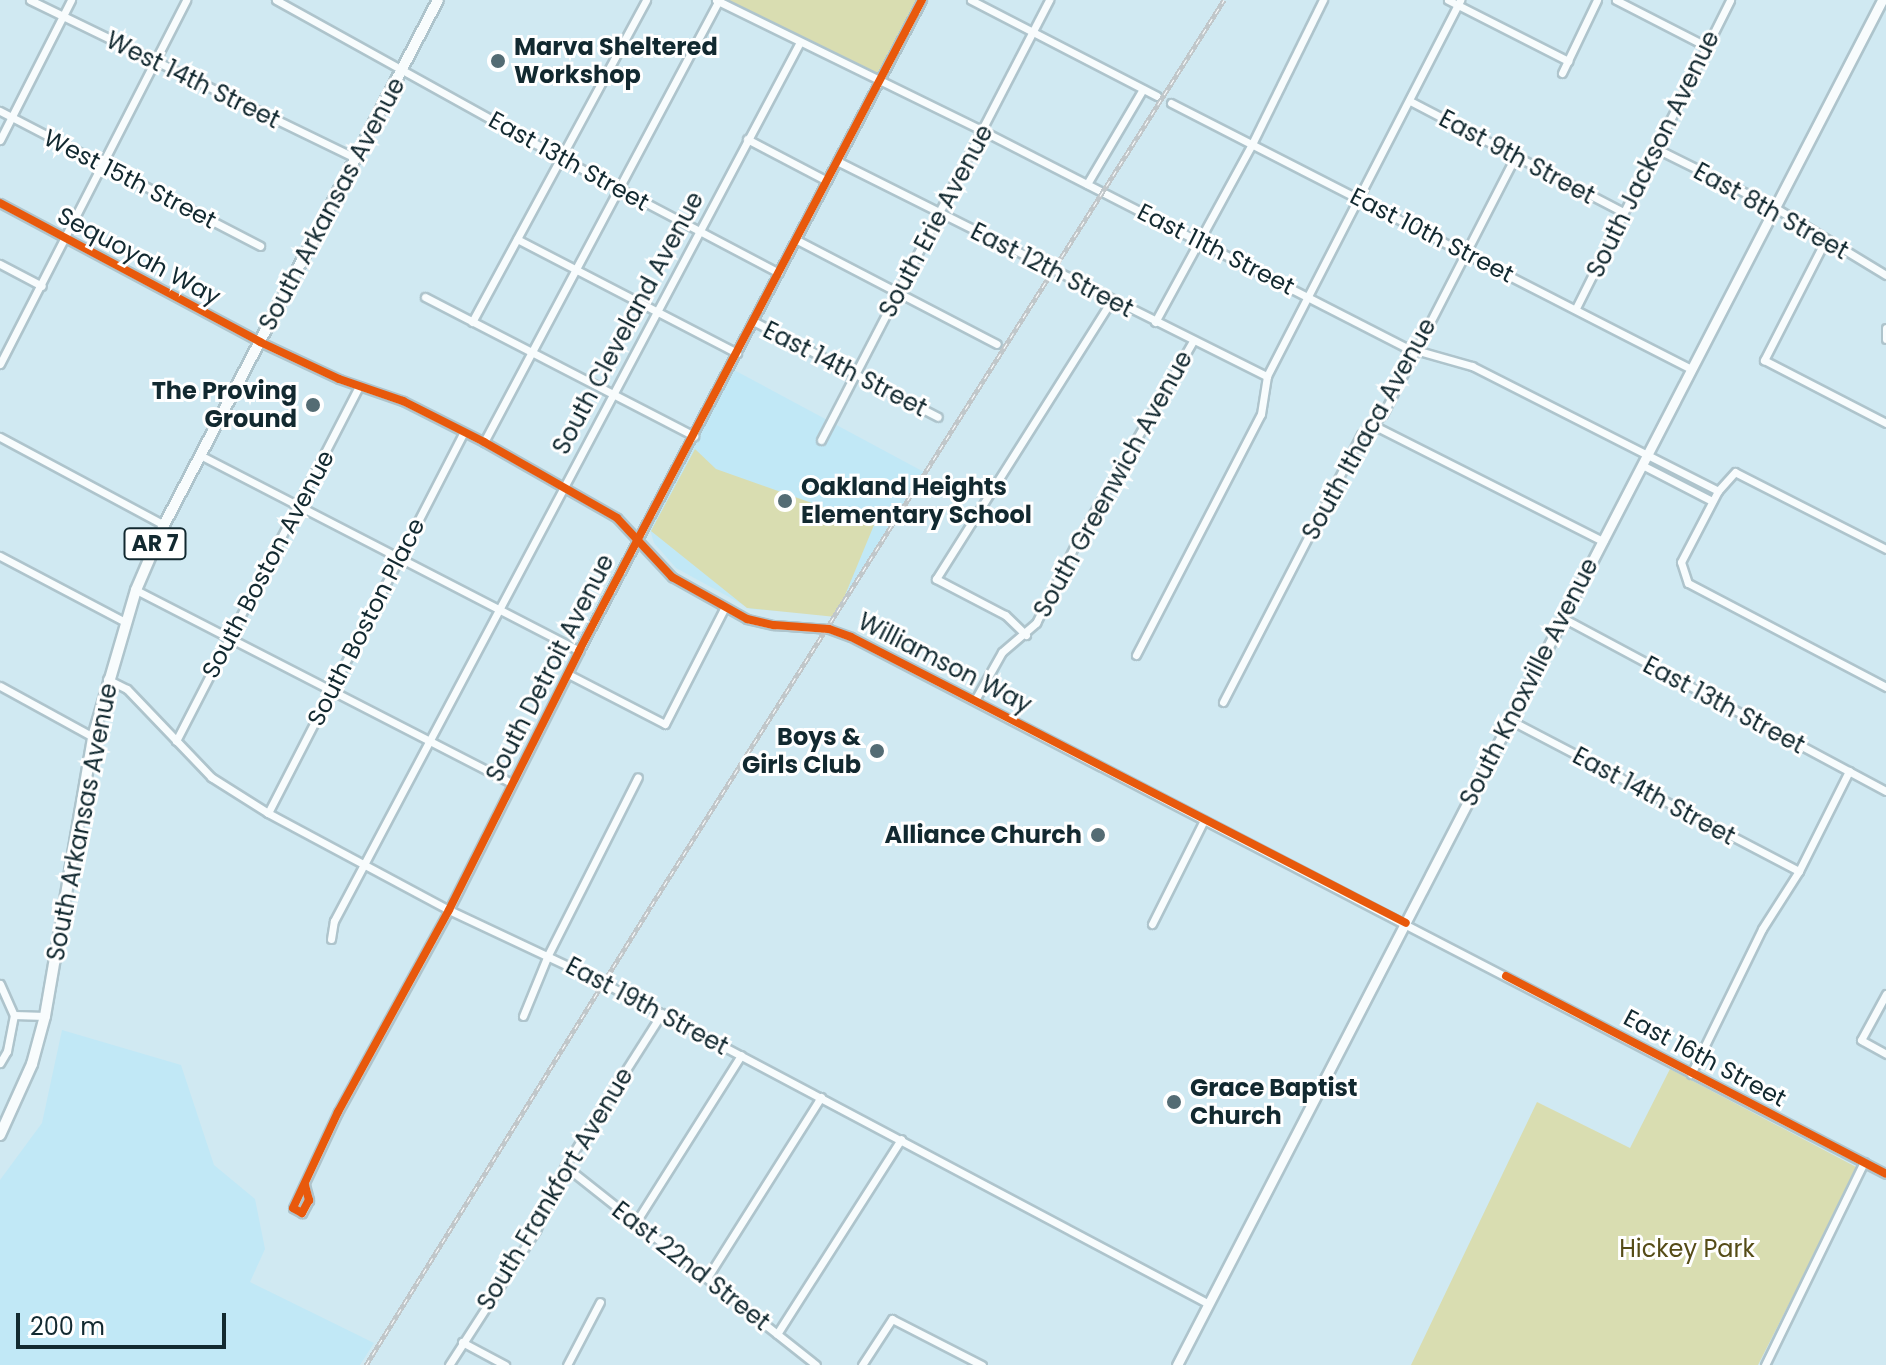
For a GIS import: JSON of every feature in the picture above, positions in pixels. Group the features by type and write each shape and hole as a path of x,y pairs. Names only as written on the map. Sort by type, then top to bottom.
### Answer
{"highway":[{"name":"South Arkansas Avenue","path":"0,1135 32,1064 45,1016 93,737 107,679 136,590 164,525 438,0"}],"main road":[{"name":"South Knoxville Avenue","path":"1177,1365 1879,1"}],"street":[{"name":"West 14th Street","path":"30,0 356,158"},
{"path":"0,140 71,0"},
{"path":"0,364 42,286 62,237 186,0"},
{"name":"East 13th Street","path":"276,0 561,158 779,273"},
{"path":"472,322 646,0"},
{"path":"484,442 573,268 717,0"},
{"name":"East 11th Street","path":"717,0 1415,350 1472,366 1718,491"},
{"name":"South Detroit Avenue","path":"305,1185 372,1047 449,910 579,651 922,0"},
{"path":"971,0 1157,96"},
{"name":"South Erie Avenue","path":"821,440 1049,0"},
{"name":"South Greenwich Avenue","path":"1155,322 1252,144 1323,0"},
{"path":"1448,0 1459,2 1568,61"},
{"path":"1562,73 1597,0"},
{"path":"1616,0 1706,46"},
{"name":"South Jackson Avenue","path":"1576,308 1730,0"},
{"path":"1136,655 1261,414 1267,376 1361,199 1459,2"},
{"name":"South Cleveland Avenue","path":"331,939 334,921 564,488 611,393 800,42"},
{"path":"1087,184 1143,89"},
{"name":"East 9th Street","path":"1410,101 1623,212"},
{"name":"East 10th Street","path":"1171,103 1691,369"},
{"name":"West 15th Street","path":"0,111 260,246"},
{"path":"747,139 827,181"},
{"name":"East 8th Street","path":"1655,148 1774,207 1825,241 1886,275"},
{"name":"South Ithaca Avenue","path":"1223,702 1361,435 1383,414 1515,157"},
{"name":"East 12th Street","path":"837,161 1267,376"},
{"name":"Sequoyah Way","path":"0,203 260,342"},
{"name":"East 14th Street","path":"517,239 737,353"},
{"path":"797,240 997,344"},
{"path":"1825,241 1764,360 1886,423"},
{"path":"0,264 42,286"},
{"path":"425,297 694,436"},
{"path":"1026,635 1005,615 936,579 1112,300"},
{"name":"East 14th Street","path":"753,321 938,417"},
{"path":"1886,328 1886,339"},
{"name":"South Greenwich Avenue","path":"975,700 1002,652 1026,635 1036,623 1074,547 1193,341"},
{"name":"Williamson Way","path":"260,342 359,387 403,401 484,442 617,518 672,577 725,607 760,623 841,632 1406,923"},
{"name":"South Boston Avenue","path":"176,741 228,636 300,507 359,387"},
{"path":"1373,425 1603,541"},
{"name":"South Boston Place","path":"268,813 464,432"},
{"path":"0,437 164,525"},
{"path":"200,455 579,651"},
{"path":"1642,465 1712,501"},
{"path":"1886,549 1735,472 1718,491 1681,562 1688,583 1886,687"},
{"path":"0,556 125,622"},
{"path":"136,590 512,783"},
{"path":"568,674 665,724 725,607"},
{"name":"East 13th Street","path":"1563,618 1886,791"},
{"name":"East 19th Street","path":"107,679 127,689 211,777 268,813 449,910 548,955 662,1013 1209,1304"},
{"path":"0,686 93,737"},
{"name":"East 14th Street","path":"1510,720 1799,871"},
{"path":"1691,1074 1762,929 1799,871 1849,771"},
{"path":"523,1016 548,955 638,777"},
{"path":"1152,924 1204,820"},
{"name":"East 16th Street","path":"1406,923 1886,1174"},
{"path":"0,984 14,1015 7,1051 0,1063"},
{"path":"1886,994 1861,1040 1886,1054"},
{"name":"South Frankfort Avenue","path":"449,1365 536,1230 565,1166 662,1013"},
{"path":"14,1015 45,1016"},
{"path":"636,1222 741,1055"},
{"path":"707,1278 821,1097"},
{"path":"777,1334 901,1139"},
{"path":"1765,1365 1864,1162"},
{"name":"East 22nd Street","path":"565,1166 816,1365"},
{"path":"567,1365 600,1302"},
{"path":"862,1365 892,1319 966,1362 982,1365"},
{"path":"462,1342 505,1365"}],"shaded area":[{"name":"Oakland Heights Elementary School","path":"734,370 924,472 834,615 751,609 676,568 654,543 650,530"},
{"path":"62,1030 181,1065 214,1165 255,1199 265,1249 250,1282 374,1343 360,1365 0,1365 0,1180 42,1123"}],"green space":[{"path":"724,0 918,0 879,76 783,34"},
{"path":"695,449 716,469 874,525 836,617 747,608 651,531"},
{"name":"Hickey Park","path":"1670,1069 1858,1168 1758,1365 1411,1365 1537,1102 1630,1148"}],"railway":[{"path":"366,1365 651,906 1224,0"}],"cycle path":[{"path":"305,1185 309,1200 302,1213 293,1208 338,1112 449,910 579,651 922,0"},
{"path":"0,203 260,342 339,379 403,401 484,442 617,518 672,577 747,619 774,625 829,629 851,637 1406,923"},
{"path":"1506,976 1886,1174"}],"place":[{"name":"Marva Sheltered Workshop","path":"498,61"},
{"name":"The Proving Ground","path":"313,405"},
{"name":"Oakland Heights Elementary School","path":"785,501"},
{"name":"Boys & Girls Club","path":"877,751"},
{"name":"Alliance Church","path":"1098,835"},
{"name":"Grace Baptist Church","path":"1174,1102"}]}
